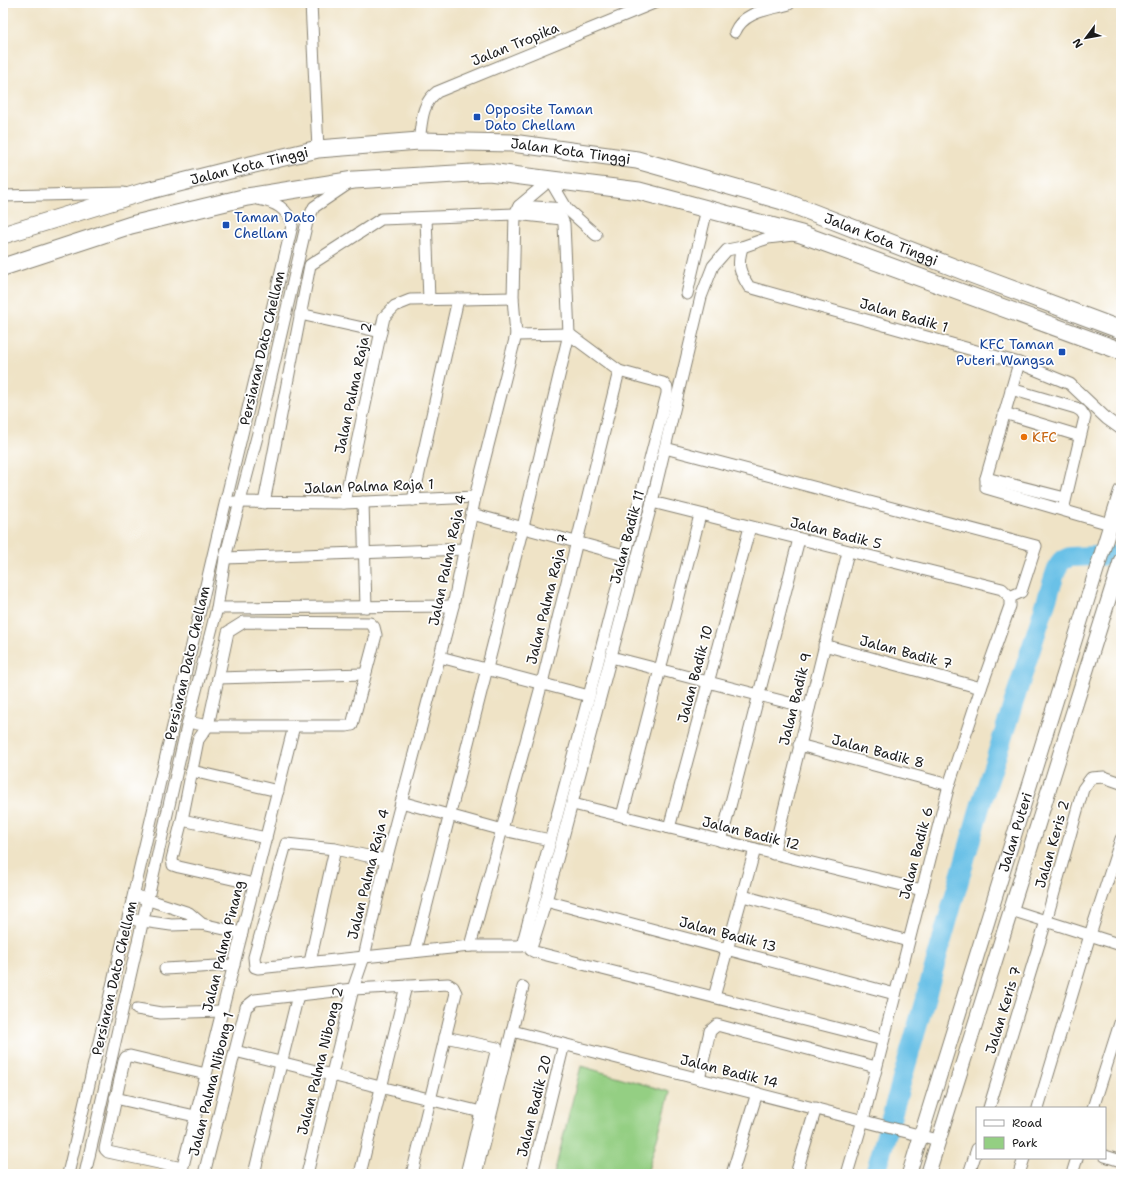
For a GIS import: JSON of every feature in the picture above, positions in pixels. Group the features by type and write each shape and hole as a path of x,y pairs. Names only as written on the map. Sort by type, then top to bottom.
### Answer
{"highway":[{"name":"Jalan Kota Tinggi","path":"3,235 143,192 242,167 318,150 419,141 512,143 637,160 784,201 971,274 1121,330"},
{"name":"Jalan Kota Tinggi","path":"3,267 131,225 247,197 354,180 489,172 639,191 801,234 1116,351"}],"main road":[{"name":"Jalan Puteri","path":"909,1174 916,1134 994,906 1030,783 1120,494"},
{"name":"Jalan Puteri","path":"928,1174 1121,560"},
{"path":"1030,783 1048,789"}],"street":[{"path":"311,3 318,150"},
{"name":"Jalan Tropika","path":"419,141 424,105 436,92 654,3"},
{"path":"735,32 739,22 746,16 789,4"},
{"name":"Persiaran Dato Chellam","path":"85,1174 188,722 217,608 225,558 240,502 307,222 314,207 354,180"},
{"path":"517,210 550,180 567,209 596,235"},
{"path":"3,196 143,192"},
{"name":"Persiaran Dato Chellam","path":"68,1174 292,226 290,216 274,202 247,197"},
{"path":"264,503 310,265 381,219 426,218 517,210 567,209"},
{"path":"687,294 707,209"},
{"path":"415,952 523,527 569,334 564,224 562,219 517,210"},
{"name":"Jalan Palma Raja 4","path":"364,957 386,860 453,606 472,514 516,334 513,298 517,210"},
{"path":"426,218 429,300"},
{"name":"Jalan Badik 11","path":"714,998 531,950 550,903 573,804 652,502 701,296 713,266 727,250 742,247 768,238 801,234"},
{"name":"Jalan Badik 1","path":"742,247 738,263 741,274 749,287 1019,363 1070,384 1107,419 1121,429"},
{"name":"Jalan Palma Raja 2","path":"344,503 384,317 395,306 410,300 513,298"},
{"path":"413,500 458,299"},
{"path":"300,314 381,332"},
{"path":"386,860 335,849 289,843 286,846 254,957 255,967 258,968 470,946 522,946 589,696 667,388 663,383 653,379 619,371 569,334 516,334"},
{"path":"1019,363 985,484 989,490 1062,510 1109,529"},
{"name":"Jalan Palma Raja 7","path":"470,946 542,683 619,371"},
{"path":"1011,390 1081,411 1085,417 1062,510"},
{"path":"1004,413 1080,436"},
{"path":"665,448 1036,546 1021,592 1010,597"},
{"path":"986,478 1065,498"},
{"name":"Jalan Palma Raja 1","path":"226,501 264,503 344,503 476,497"},
{"path":"363,502 363,552 366,607"},
{"name":"Jalan Badik 5","path":"652,502 848,552 1002,589 1010,597"},
{"path":"472,514 576,541 624,556"},
{"path":"622,816 700,515"},
{"name":"Jalan Badik 10","path":"669,828 750,527"},
{"path":"720,841 799,539"},
{"path":"225,558 465,549"},
{"name":"Jalan Badik 9","path":"773,854 848,552"},
{"name":"Jalan Badik 6","path":"847,1174 868,1122 876,1067 950,785 981,688 1010,606 1010,597"},
{"path":"217,608 453,606"},
{"path":"188,722 208,726 352,725 364,674 376,635 374,627 370,623 244,622 228,632 208,726 198,740 182,820 172,859 172,865 254,884"},
{"name":"Jalan Badik 7","path":"824,645 981,688"},
{"path":"440,657 589,696"},
{"path":"611,657 809,708"},
{"path":"218,678 364,674"},
{"name":"Jalan Palma Pinang","path":"182,1171 221,1011 294,726"},
{"name":"Jalan Badik 8","path":"799,745 950,785"},
{"path":"192,771 278,791"},
{"name":"Jalan Keris 2","path":"1046,920 1083,789 1091,778 1104,777 1121,783"},
{"path":"401,802 503,830 550,840"},
{"name":"Jalan Badik 12","path":"573,804 922,890"},
{"path":"182,820 266,838"},
{"path":"1038,1107 1090,935 1121,839"},
{"path":"310,962 335,849"},
{"path":"755,849 714,998 883,1040"},
{"path":"134,896 148,899 188,913 202,924"},
{"path":"742,896 908,941"},
{"name":"Jalan Badik 13","path":"550,903 895,994"},
{"path":"1011,910 1121,945"},
{"path":"128,919 171,925 202,924 242,933"},
{"name":"Jalan Keris 7","path":"989,1107 1046,920"},
{"name":"Jalan Palma Nibong 2","path":"307,1174 353,989 364,957"},
{"path":"165,969 234,965"},
{"path":"254,1174 298,995 353,989 448,984 453,987 456,993 412,1174"},
{"path":"360,1174 406,986"},
{"path":"476,1174 523,987"},
{"name":"Jalan Palma Nibong 1","path":"204,1174 246,1006 255,1000 298,995"},
{"path":"137,1010 161,1013 221,1011"},
{"path":"1093,1107 1121,1020"},
{"path":"700,1079 710,1031 717,1025 876,1067"},
{"name":"Jalan Badik 14","path":"512,1031 938,1140"},
{"path":"445,1037 497,1048 466,1174"},
{"name":"Jalan Badik 20","path":"532,1174 564,1044"},
{"path":"235,1051 481,1112"},
{"path":"182,1171 108,1152 105,1149 126,1057 130,1056 206,1074"},
{"path":"732,1174 757,1094"},
{"path":"116,1098 196,1116"},
{"path":"796,1174 816,1108"},
{"path":"970,1174 976,1153"},
{"path":"1106,1156 1121,1161"},
{"path":"1019,1174 1024,1159"},
{"path":"1072,1174 1076,1159"}],"green space":[{"path":"581,1066 670,1092 647,1174 554,1174"}],"waterway":[{"path":"875,1174 980,807 1056,571 1061,561 1070,557 1121,555"}],"place":[{"name":"Opposite Taman Dato Chellam","path":"477,117"},
{"name":"Taman Dato Chellam","path":"226,225"},
{"name":"KFC Taman Puteri Wangsa","path":"1062,352"},
{"name":"KFC","path":"1024,437"}]}
